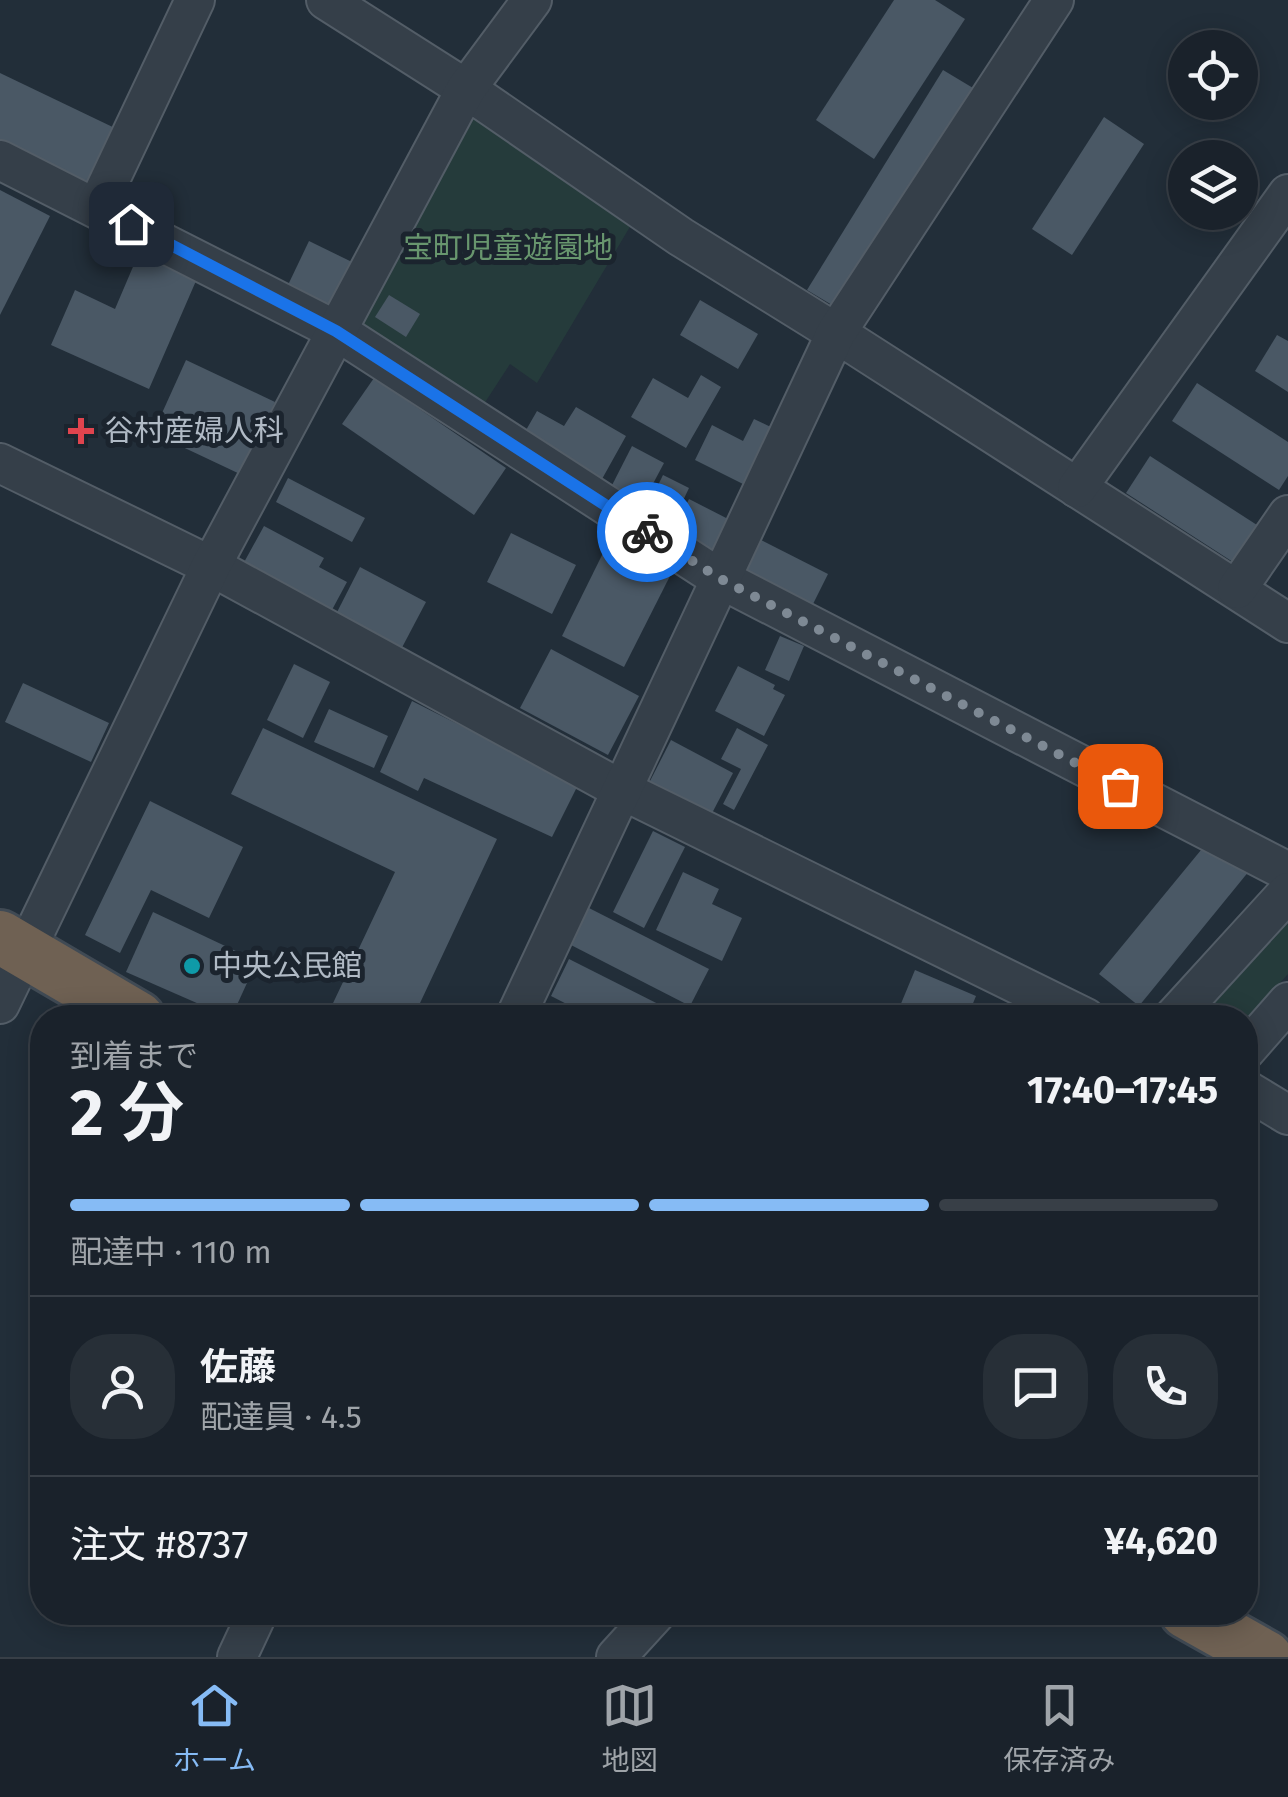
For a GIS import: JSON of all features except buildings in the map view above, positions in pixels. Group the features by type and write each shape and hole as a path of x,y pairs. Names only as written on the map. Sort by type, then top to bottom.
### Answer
{"highway":[{"path":"12,944 116,1005"},
{"path":"1209,1625 1266,1657"}],"street":[{"path":"97,207 195,0"},
{"path":"326,0 466,89 681,237 1288,623"},
{"path":"0,1004 12,944 336,331 466,89 532,0"},
{"path":"521,1005 836,333 1054,0"},
{"path":"0,160 336,331 719,578 1288,872"},
{"path":"1077,488 1288,194"},
{"path":"0,463 212,566 620,789 1060,1005"},
{"path":"1237,590 1288,515"},
{"path":"1185,1005 1288,892"},
{"path":"1258,1036 1288,1002"},
{"path":"1258,1097 1288,1115"},
{"path":"237,1657 252,1625"},
{"path":"616,1657 645,1625"}],"green space":[{"name":"宝町児童遊園地","path":"476,115 634,220 537,383 510,364 482,407 357,325"},
{"path":"1288,923 1288,974 1258,1007 1213,1005"}],"way so far":[{"path":"647,532 719,578 1120,786"}],"place":[{"name":"谷村産婦人科","path":"81,431"},
{"name":"中央公民館","path":"192,966"}],"route":[{"path":"131,224 336,331 647,532"}]}
